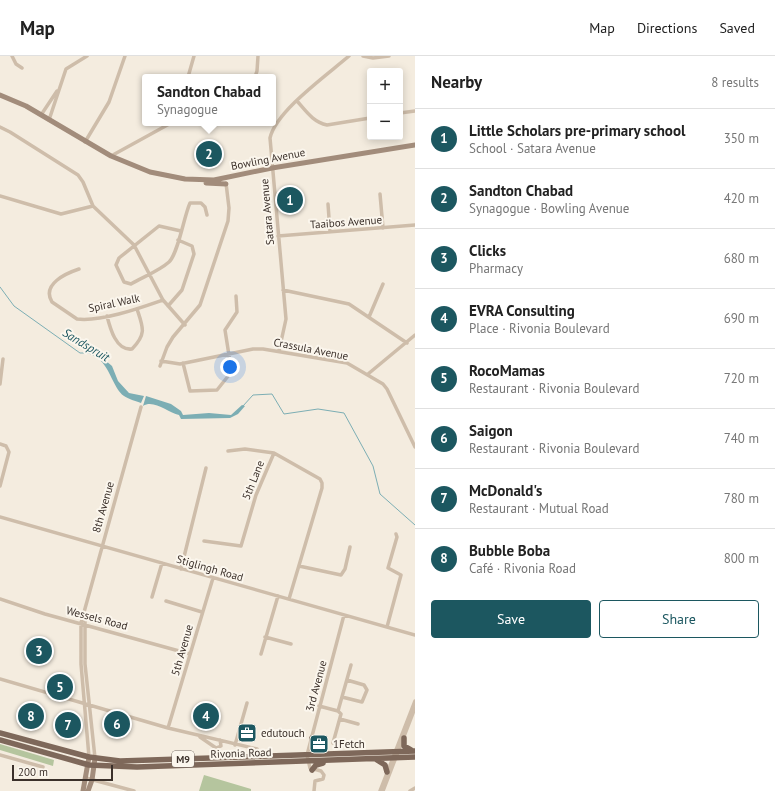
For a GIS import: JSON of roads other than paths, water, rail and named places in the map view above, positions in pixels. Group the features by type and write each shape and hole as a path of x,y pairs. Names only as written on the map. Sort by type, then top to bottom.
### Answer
{"main road":[{"name":"Bowling Avenue","path":"0,95 14,100 111,156 150,172 175,178 200,181 226,178 272,168 415,145"},
{"path":"200,181 210,184 226,184"},
{"name":"Rivonia Road","path":"0,733 92,758 120,761 307,758 345,760 415,758"},
{"path":"312,738 313,747 321,754"},
{"path":"404,738 404,746 414,751"},
{"name":"Rivonia Road","path":"0,740 92,765 133,767 307,758 321,754 414,751"},
{"path":"88,791 92,780 92,758"},
{"path":"377,759 386,765 387,772"},
{"path":"312,770 319,763 340,762 345,760"},
{"path":"83,791 86,778 92,765"}],"street":[{"path":"12,56 16,64 22,68"},
{"path":"50,120 58,90 66,69 87,56"},
{"path":"85,142 109,102 125,56"},
{"path":"189,74 194,56"},
{"path":"256,74 258,56"},
{"name":"Satara Avenue","path":"279,351 286,319 272,168 270,143 271,134 286,112 297,101 349,56"},
{"path":"364,56 373,58 389,56"},
{"path":"41,115 58,90"},
{"path":"297,101 315,121 327,125 367,118"},
{"path":"403,113 415,111"},
{"path":"111,156 166,126"},
{"path":"0,127 73,171 83,182 93,206 134,245 163,300 185,325"},
{"path":"160,366 173,337 185,325 200,305 226,226 229,208 226,178"},
{"path":"380,194 383,228"},
{"path":"0,196 62,214 93,206"},
{"path":"181,231 159,226 134,245 116,263 124,282 131,284 170,260 178,240 181,231 190,203 201,203 205,207 207,215"},
{"path":"328,204 330,232"},
{"name":"Taaibos Avenue","path":"278,236 415,225"},
{"path":"168,306 181,292 194,254 192,246 178,240"},
{"name":"Spiral Walk","path":"80,269 62,275 55,281 51,289 51,301 77,319 107,316 136,309 163,300"},
{"path":"369,317 383,284"},
{"path":"283,290 342,302 369,317 406,343"},
{"path":"184,363 189,390 194,392 215,390 221,387 230,373 229,354 225,330 237,312 236,296"},
{"path":"107,316 112,334 118,343 128,349 132,349 142,336 143,330 136,309"},
{"path":"368,374 415,335"},
{"name":"Crassula Avenue","path":"162,361 184,363 254,349 279,351 347,363 368,374 386,387 415,447"},
{"path":"0,384 4,359"},
{"name":"8th Avenue","path":"83,664 84,613 141,407"},
{"path":"0,444 6,446 9,452 0,486"},
{"path":"228,451 245,449 274,453"},
{"name":"5th Lane","path":"204,541 241,546 256,495 274,453 320,479 322,483 299,566"},
{"path":"181,569 206,468"},
{"name":"Stiglingh Road","path":"0,517 415,635"},
{"path":"387,627 401,575 388,568 397,537 396,534"},
{"path":"289,599 299,566 341,575 345,569 350,547"},
{"path":"152,597 162,563"},
{"name":"5th Avenue","path":"168,728 213,578"},
{"path":"261,654 278,596"},
{"name":"Wessels Road","path":"0,599 45,614 83,623 190,654"},
{"path":"166,601 202,612"},
{"name":"3rd Avenue","path":"307,758 319,706 344,615"},
{"path":"265,637 291,644"},
{"path":"83,664 92,758"},
{"path":"83,664 91,706 92,758"},
{"path":"333,743 341,714 338,710 351,665"},
{"path":"0,679 168,728 220,740 234,745 257,749"},
{"path":"342,696 362,702 367,690 364,685 347,680"},
{"path":"383,791 393,759 415,701"},
{"path":"234,745 247,703"},
{"path":"319,706 338,710"},
{"path":"396,751 404,738 415,708"},
{"path":"340,719 358,724"},
{"path":"199,736 216,748 221,746 220,740"},
{"path":"0,754 43,767"},
{"path":"307,758 312,770 321,771 324,775 323,779 315,781 314,791"},
{"path":"380,791 393,759"},
{"path":"86,778 134,791"},
{"path":"410,791 415,788"}],"water":[{"path":"99,355 112,366 118,381 129,393 144,396 141,403 120,393 106,367 98,358"},
{"path":"146,396 171,404 181,411 183,415 209,413 231,415 242,405 245,406 238,414 230,418 181,419 179,415 156,405 147,404 143,406"}],"waterway":[{"name":"Sandspruit","path":"0,287 14,306 80,353 89,353 98,358"},
{"name":"Sandspruit","path":"243,406 253,395 272,394 284,414 318,409 344,413 373,466 380,494 415,525"}],"place":[{"name":"Sandton Chabad","path":"209,154"},
{"name":"Little Scholars pre-primary school","path":"290,200"},
{"name":"Clicks","path":"39,651"},
{"name":"RocoMamas","path":"60,687"},
{"name":"Bubble Boba","path":"31,716"},
{"name":"EVRA Consulting","path":"206,716"},
{"name":"Saigon","path":"117,724"},
{"name":"McDonald's","path":"68,725"},
{"name":"edutouch","path":"247,733"},
{"name":"1Fetch","path":"319,744"}]}
